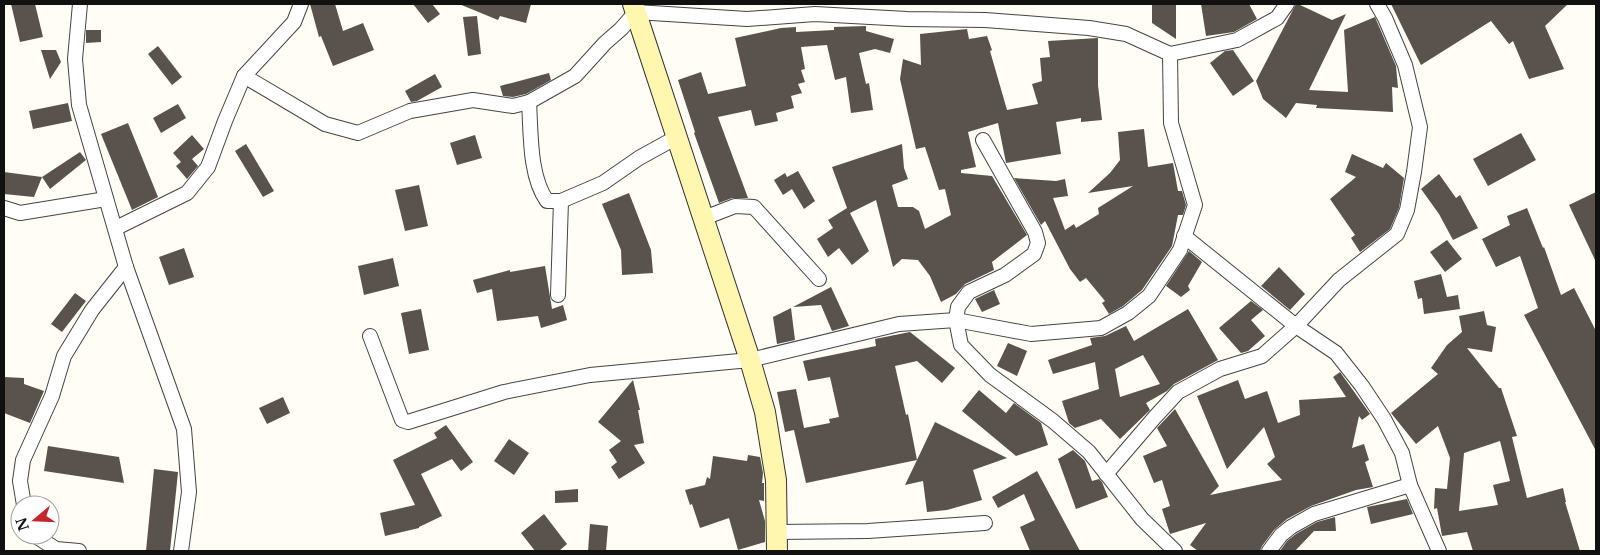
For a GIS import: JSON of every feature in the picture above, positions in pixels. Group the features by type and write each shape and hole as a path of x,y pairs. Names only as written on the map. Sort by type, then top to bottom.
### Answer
{"street":[{"path":"80,4 76,59 79,105 126,267 184,429 189,492 181,551"},
{"path":"116,228 187,193 208,167 244,76 294,22 301,4"},
{"path":"635,8 747,19 817,9 907,20 985,20 1089,28 1126,34 1170,54 1237,40 1277,18 1286,4"},
{"path":"1106,474 1178,392 1220,369 1262,356 1296,326 1339,280 1396,234 1407,210 1420,127 1405,65 1377,4"},
{"path":"244,76 325,124 358,133 410,111 472,100 513,106 529,102 575,76 605,43 621,29 635,8"},
{"path":"635,8 750,360 765,412 776,480 777,542 868,532 985,523"},
{"path":"370,336 402,420 408,422 504,392 590,375 750,360 899,324 956,320 1031,334 1101,328 1128,313 1149,296 1180,250 1195,205 1171,123 1170,54"},
{"path":"529,102 534,164 541,192 547,200 561,201 602,182 638,158 677,137"},
{"path":"984,140 1035,232 1038,244 1034,254 1005,275 969,292 958,307 956,320 961,345 990,375 1053,421 1090,452 1142,520 1175,551"},
{"path":"4,208 20,213 106,198"},
{"path":"558,295 561,201"},
{"path":"704,218 735,206 754,208 819,279"},
{"path":"1184,236 1296,326 1336,353 1362,386 1384,419 1402,454 1410,484 1439,551"},
{"path":"22,495 20,481 23,460 52,396 64,356 92,310 126,267"},
{"path":"1269,551 1281,535 1314,514 1410,484"},
{"path":"51,545 56,548 79,551"}],"building":[{"path":"11,4 35,4 43,37 20,42"},
{"path":"310,4 335,4 343,31 363,23 374,50 333,66 321,36 319,37"},
{"path":"413,4 432,4 440,14 428,23"},
{"path":"459,4 531,4 526,23 500,16 498,20"},
{"path":"1152,4 1176,4 1176,39 1152,23"},
{"path":"1201,4 1249,4 1257,19 1234,32 1206,36"},
{"path":"1296,4 1332,20 1346,14 1309,90 1348,92 1344,30 1375,17 1396,66 1398,88 1392,87 1393,112 1316,108 1317,105 1296,103 1286,118 1263,99 1256,81"},
{"path":"1391,4 1568,4 1545,26 1564,69 1529,79 1513,41 1509,44 1491,21 1421,65"},
{"path":"477,16 481,54 468,56 463,17"},
{"path":"866,26 866,31 894,39 890,53 875,49 859,53 866,84 869,83 873,110 851,113 846,77 835,80 827,45 801,47 805,69 801,70 805,82 798,84 802,93 791,96 794,108 776,113 778,121 755,126 751,110 718,117 748,198 732,198 719,203 694,133 678,80 701,72 708,94 746,86 735,38 781,28 796,27 796,32 834,30 834,27"},
{"path":"967,29 969,39 987,36 1007,110 1038,104 1032,84 1042,81 1040,58 1050,57 1048,41 1098,38 1098,85 1102,120 1081,122 1081,118 1056,122 1061,154 1006,163 998,123 968,132 976,167 961,170 961,173 992,176 1027,235 992,262 994,270 965,284 956,294 941,302 930,276 918,260 902,259 893,267 876,200 850,213 869,251 852,265 839,248 828,257 817,239 833,228 828,220 847,208 832,167 902,144 904,168 908,179 892,185 898,207 913,207 919,211 925,229 951,215 945,189 939,190 925,147 916,149 900,79 903,59 921,65 920,34"},
{"path":"86,30 101,30 101,42 86,43"},
{"path":"158,46 182,77 172,85 148,54"},
{"path":"41,50 56,50 61,62 50,79"},
{"path":"1233,50 1254,81 1233,96 1210,63 1225,51"},
{"path":"549,73 551,80 526,94 513,97 503,96 500,86"},
{"path":"435,74 442,87 417,101 411,102 405,91"},
{"path":"68,103 72,121 33,129 29,111"},
{"path":"178,104 186,118 161,133 153,118"},
{"path":"128,123 158,197 132,210 101,134"},
{"path":"1144,129 1148,167 1173,163 1178,191 1182,191 1186,205 1183,215 1178,215 1172,246 1142,290 1123,306 1109,314 1102,303 1105,301 1086,278 1080,282 1070,269 1045,221 1041,225 1014,178 1056,181 1065,179 1068,196 1053,198 1065,230 1074,224 1076,228 1099,214 1098,208 1133,186 1088,193 1110,173 1120,160 1118,132"},
{"path":"1521,133 1536,160 1488,186 1473,159"},
{"path":"192,135 204,149 192,159 198,166 187,179 176,166 181,162 173,153"},
{"path":"475,135 482,158 457,165 450,143"},
{"path":"246,144 274,191 263,197 235,151"},
{"path":"80,152 86,160 50,189 42,177"},
{"path":"1352,154 1383,168 1386,163 1404,178 1399,208 1390,229 1360,252 1351,238 1355,235 1330,199 1356,177 1345,172"},
{"path":"798,171 815,201 804,209 792,189 783,195 774,180 785,173 787,177"},
{"path":"4,172 42,177 34,197 4,194"},
{"path":"1439,174 1456,198 1460,195 1478,228 1453,240 1439,214 1421,189"},
{"path":"419,185 428,226 405,231 395,190"},
{"path":"1596,192 1596,262 1569,205"},
{"path":"629,193 651,250 653,273 622,275 621,250 602,204"},
{"path":"1527,208 1544,247 1561,295 1574,288 1596,331 1596,451 1524,315 1538,308 1520,256 1496,267 1482,239 1510,225 1507,216"},
{"path":"1447,240 1462,259 1445,272 1430,252"},
{"path":"184,248 194,277 169,285 159,257"},
{"path":"1189,251 1202,262 1188,286 1190,290 1181,297 1166,286"},
{"path":"393,258 399,286 364,295 358,266"},
{"path":"545,266 552,309 563,305 567,320 541,328 538,316 497,321 492,289 477,293 473,280 510,270 510,272"},
{"path":"1279,267 1305,294 1290,310 1261,286"},
{"path":"1441,274 1447,297 1458,295 1460,309 1424,314 1422,298 1418,299 1414,281"},
{"path":"831,287 849,326 832,331 821,305 793,307"},
{"path":"994,290 1000,304 982,312 975,299"},
{"path":"75,293 86,301 62,332 51,324"},
{"path":"1251,301 1263,310 1251,320 1265,336 1248,351 1241,353 1219,328"},
{"path":"791,308 795,340 777,344 773,317"},
{"path":"421,309 429,350 409,354 401,313"},
{"path":"1188,309 1218,360 1174,384 1167,391 1146,403 1150,410 1120,439 1101,419 1075,428 1069,423 1062,401 1099,389 1095,362 1053,374 1048,360 1092,345 1090,338 1105,336 1126,326 1134,341","holes":["1143,355 1160,384 1120,397 1115,369"]},
{"path":"1484,311 1487,325 1496,327 1492,352 1467,348 1499,388 1501,388 1517,436 1512,437 1527,498 1563,488 1565,502 1580,551 1473,551 1467,532 1442,536 1437,508 1434,509 1435,488 1447,489 1450,458 1438,426 1416,444 1391,413 1438,374 1431,368 1447,345 1462,332 1459,316","holes":["1500,441 1510,481 1493,485 1498,505 1459,511 1464,453"]},
{"path":"910,332 955,368 942,383 917,361 895,366 906,415 908,414 917,460 806,483 794,430 785,432 777,392 796,389 804,428 830,423 829,419 839,417 830,377 808,381 803,361 876,346 875,339"},
{"path":"1008,343 1027,351 1017,376 997,366"},
{"path":"1340,372 1370,414 1362,420 1359,416 1352,448 1364,444 1369,460 1365,462 1373,487 1356,490 1311,506 1287,519 1274,530 1260,551 1198,551 1190,545 1206,523 1170,534 1162,509 1170,506 1162,480 1154,483 1143,456 1167,446 1157,428 1175,409 1219,486 1210,495 1282,480 1267,464 1275,457 1264,427 1227,469 1197,396 1238,380 1245,399 1267,391 1278,423 1300,415 1299,400 1346,397 1333,377"},
{"path":"4,377 24,378 24,384 44,391 30,423 4,413"},
{"path":"633,380 640,410 638,410 644,443 634,445 645,463 619,479 611,467 617,462 609,450 621,441 598,422"},
{"path":"979,390 1006,413 1014,403 1041,423 1048,445 1016,456 962,411"},
{"path":"283,397 290,413 267,424 259,408"},
{"path":"935,422 1007,458 973,470 982,500 947,510 927,512 923,481 905,485"},
{"path":"446,425 473,462 461,471 452,459 421,474 442,516 419,528 385,536 380,513 415,505 393,460 437,438 434,433"},
{"path":"509,439 529,453 514,475 494,461"},
{"path":"48,446 119,457 124,483 44,471"},
{"path":"1073,450 1085,461 1092,481 1099,479 1102,482 1108,497 1076,509 1058,459"},
{"path":"748,455 760,457 763,473 762,483 764,483 764,501 759,500 765,521 765,542 738,550 729,518 700,528 685,490 705,485 707,477 710,479 713,456 747,461"},
{"path":"154,469 178,472 170,551 146,551"},
{"path":"1037,471 1080,551 1030,551 1020,527 1035,520 1024,494 998,508 992,497"},
{"path":"578,489 578,502 555,503 555,491"},
{"path":"1407,499 1413,514 1371,524 1367,507"},
{"path":"544,514 567,544 559,551 535,551 521,533"},
{"path":"1335,517 1336,531 1314,531 1295,551 1280,551 1287,541 1296,534 1317,522"},
{"path":"590,524 608,526 606,551 588,551"}]}
